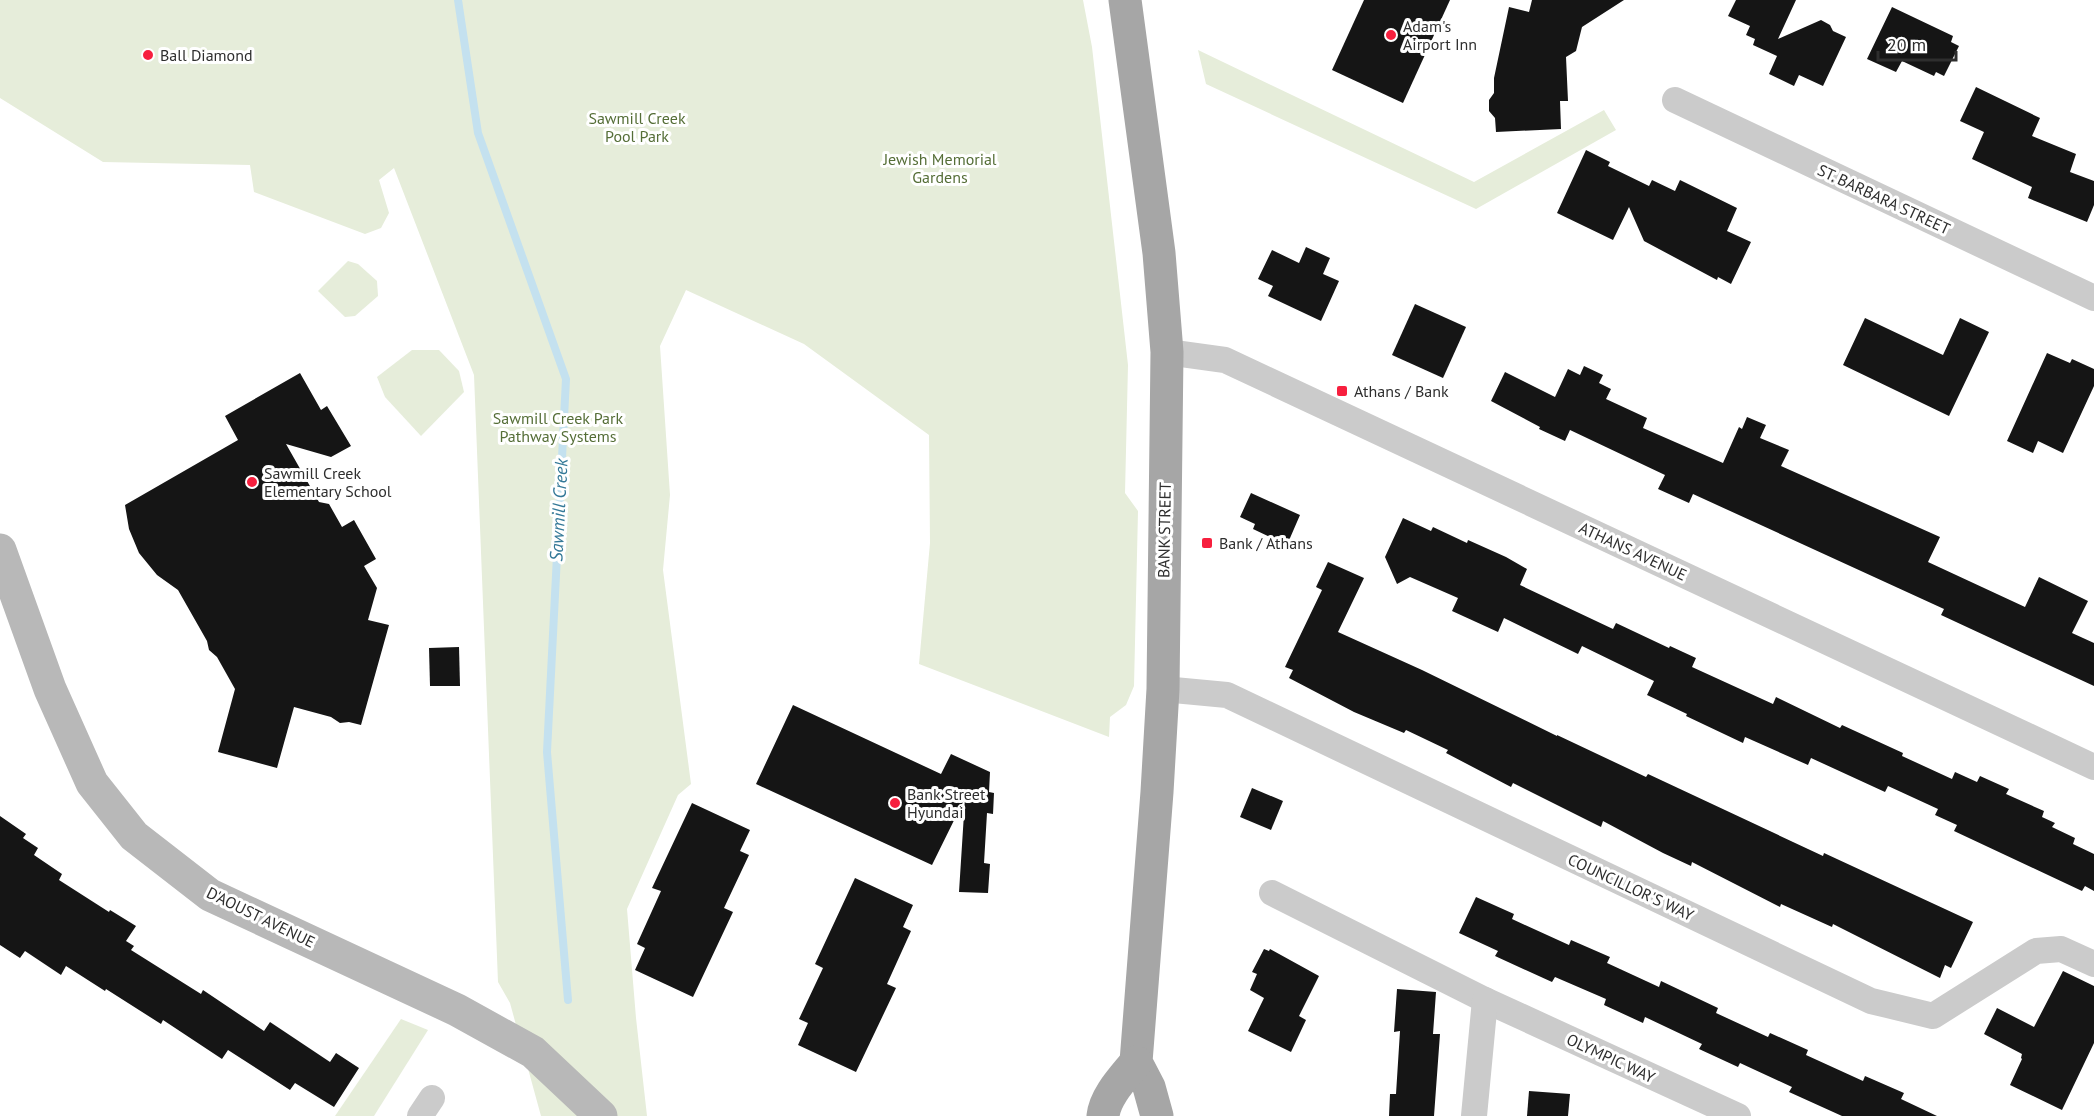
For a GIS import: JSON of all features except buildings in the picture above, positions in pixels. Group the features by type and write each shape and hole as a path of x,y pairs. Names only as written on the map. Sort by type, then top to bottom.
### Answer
{"main road":[{"name":"BANK STREET","path":"1125,0 1159,253 1167,352 1163,689 1137,1062 1149,1087 1157,1116"},
{"path":"1103,1116 1104,1108 1118,1083 1137,1062"}],"street":[{"name":"ST. BARBARA STREET","path":"1675,100 2094,298"},
{"name":"ATHANS AVENUE","path":"1167,352 1225,360 2094,766"},
{"name":"D'AOUST AVENUE","path":"0,550 50,689 92,783 134,836 210,895 447,1005 533,1052 601,1116"},
{"name":"COUNCILLOR'S WAY","path":"1163,689 1227,695 1871,1001 1933,1016 2036,951 2061,949 2094,964"},
{"name":"OLYMPIC WAY","path":"1272,893 1485,1000 1738,1116"},
{"path":"1474,1116 1485,1000"}],"green space":[{"path":"0,0 1083,0 1092,47 1128,365 1125,493 1138,511 1134,686 1126,705 1110,717 1109,737 919,664 930,543 929,435 804,344 686,290 660,346 670,495 663,570 691,784 678,795 627,909 647,1116 541,1116 510,1003 498,982 474,375 394,168 379,180 389,213 381,228 365,234 254,192 250,165 103,162 0,98"},
{"path":"1198,50 1474,182 1604,110 1616,130 1476,209 1206,84"},
{"path":"348,261 358,264 377,281 378,296 355,316 345,317 318,291"},
{"path":"412,350 439,350 459,371 464,392 421,436 385,397 377,377"},
{"path":"401,1019 428,1030 374,1116 335,1116"}],"waterway":[{"name":"Sawmill Creek","path":"458,0 478,133 566,379 547,752 568,1000"}],"place":[{"name":"Adam's Airport Inn","path":"1391,35"},
{"name":"Ball Diamond","path":"148,55"},
{"name":"Athans / Bank","path":"1342,391"},
{"name":"Sawmill Creek Elementary School","path":"252,482"},
{"name":"Bank / Athans","path":"1207,543"},
{"name":"Bank Street Hyundai","path":"895,803"}],"park label":[{"name":"Sawmill Creek Pool Park","path":"637,127"},
{"name":"Jewish Memorial Gardens","path":"940,168"},
{"name":"Sawmill Creek Park Pathway Systems","path":"558,427"}]}
